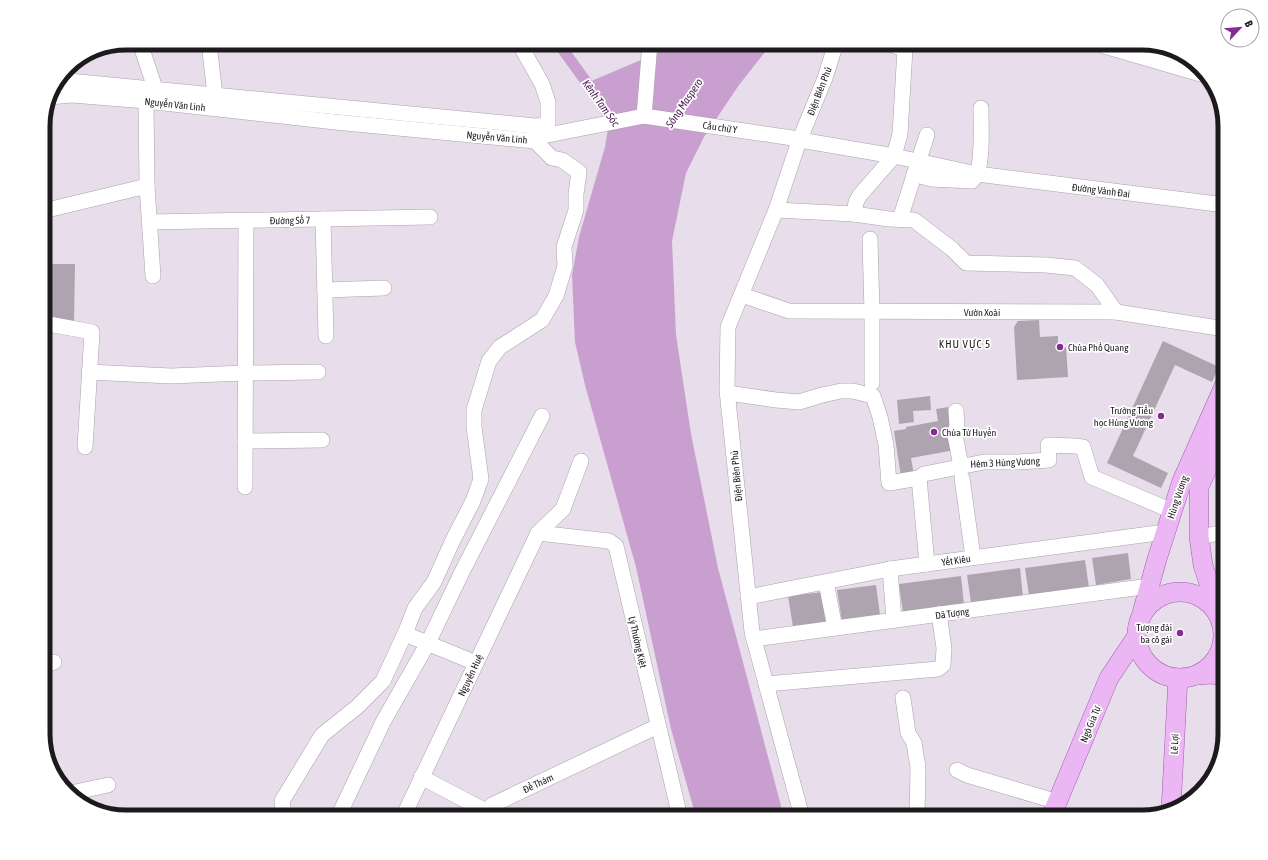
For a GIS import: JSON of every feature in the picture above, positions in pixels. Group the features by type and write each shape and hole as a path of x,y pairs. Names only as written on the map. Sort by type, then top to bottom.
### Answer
{"main road":[{"name":"Hùng Vương","path":"1141,616 1165,532 1182,481 1218,400"},
{"name":"Hùng Vương","path":"1218,445 1200,487 1199,537 1203,565 1218,612"},
{"path":"1182,481 1200,487"},
{"path":"1218,617 1213,606 1202,597 1188,592 1174,592 1161,596 1149,604 1141,616 1137,636 1139,649 1145,660 1154,669 1166,676 1188,678 1198,675 1218,675"},
{"name":"Ngô Gia Tự","path":"1055,809 1109,678 1137,636"},
{"path":"1198,675 1209,667 1218,657"},
{"name":"Lê Lợi","path":"1171,804 1178,678"}],"street":[{"path":"142,50 153,82 149,95 147,186 153,276"},
{"path":"210,50 215,95"},
{"path":"523,50 542,84 548,102 548,126 535,126"},
{"path":"644,116 649,50"},
{"name":"Điện Biên Phủ","path":"800,810 754,639 748,598 728,393 728,327 776,210 798,139 825,78 834,50"},
{"path":"854,214 856,202 860,194 894,156 900,134 905,50"},
{"path":"1120,50 1192,69"},
{"name":"Nguyễn Văn Linh","path":"65,81 149,95 335,122 541,138"},
{"name":"Nguyễn Văn Linh","path":"56,96 72,95 215,95 535,126 541,138"},
{"path":"335,122 336,107"},
{"path":"977,174 982,131 981,108"},
{"name":"Cầu chữ Y","path":"541,138 644,116 798,139 894,156"},
{"path":"900,219 927,135"},
{"path":"283,810 282,801 322,735 357,707 383,681 405,634 415,608 434,582 453,540 474,501 481,479 474,427 474,410 489,361 500,347 542,320 556,296 565,266 564,247 576,210 576,194 579,172 562,160 552,158 541,138"},
{"name":"Đường Vành Đai","path":"894,156 916,168 977,174 1218,204"},
{"path":"50,209 147,186"},
{"path":"776,210 854,214 914,220 952,249 966,263 1046,265 1075,268 1096,285 1116,312"},
{"name":"Đường Số 7","path":"150,222 430,217"},
{"path":"323,219 326,336"},
{"path":"245,486 246,220"},
{"path":"870,239 872,383"},
{"path":"325,290 384,288"},
{"name":"Vườn Xoài","path":"742,295 789,311 1116,312 1218,328"},
{"path":"50,324 92,332 84,447"},
{"path":"89,372 171,376 318,372"},
{"name":"Hẻm 3 Hùng Vương","path":"728,393 799,402 822,394 853,390 873,396 880,417 886,445 889,483 919,478 924,474 961,472 984,462 1049,460 1048,445 1075,446 1083,447 1092,477 1172,511"},
{"name":"Hẻm 3 Hùng Vương","path":"956,411 957,425 955,435 961,472"},
{"path":"341,810 383,722 428,644 462,572 542,416"},
{"path":"245,441 322,440"},
{"name":"Nguyễn Huệ","path":"406,810 538,533 562,509 581,462"},
{"path":"961,472 973,557"},
{"path":"919,478 927,564"},
{"name":"Yết Kiêu","path":"748,598 890,569 1165,532"},
{"name":"Lý Thường Kiệt","path":"538,533 609,541 616,546 678,810"},
{"path":"1199,537 1218,533"},
{"path":"890,569 894,620"},
{"path":"826,582 835,628"},
{"name":"Dã Tượng","path":"754,639 1150,586"},
{"path":"766,684 938,669 943,665 944,648 939,614"},
{"path":"405,634 476,663"},
{"path":"903,698 908,733 914,743 918,767 917,810"},
{"name":"Đề Thám","path":"488,810 492,805 658,726"},
{"path":"957,770 1055,809"},
{"name":"Đề Thám","path":"422,777 477,810"},
{"path":"78,792 108,785"}],"water":[{"name":"Sông Maspero","path":"664,50 766,50 739,85 704,137 686,173 672,241 676,335 691,434 718,568 782,810 694,810 671,729 636,567 585,385 575,342 572,275 579,237 605,147 608,129 599,108 582,85"}],"building":[{"path":"50,264 75,264 74,323 50,323"},
{"path":"1039,320 1040,337 1058,336 1058,347 1066,347 1068,377 1017,380 1014,327 1018,321"},
{"path":"1163,341 1218,367 1212,382 1175,365 1133,456 1168,473 1161,488 1107,463"},
{"path":"930,396 931,410 913,411 914,422 899,424 897,400"},
{"path":"948,407 955,450 911,458 914,475 901,477 894,431 906,429 906,427 938,421 936,409"},
{"path":"1128,553 1131,579 1096,585 1092,558"},
{"path":"1085,560 1089,588 1029,596 1025,568"},
{"path":"1020,568 1023,597 971,603 967,575"},
{"path":"961,576 964,605 903,612 899,584"},
{"path":"876,585 880,615 842,621 837,590"},
{"path":"823,592 827,622 793,627 788,596"}],"waterway":[{"name":"Kênh Tam Sóc","path":"563,50 595,94"}],"place":[{"name":"Chùa Phổ Quang","path":"1060,347"},
{"name":"Trường Tiểu học Hùng Vương","path":"1161,416"},
{"name":"Chùa Từ Huyền","path":"934,432"},
{"name":"Tượng đài ba cô gái","path":"1180,633"}],"district":[{"name":"KHU VỰC 5","path":"965,344"}]}
